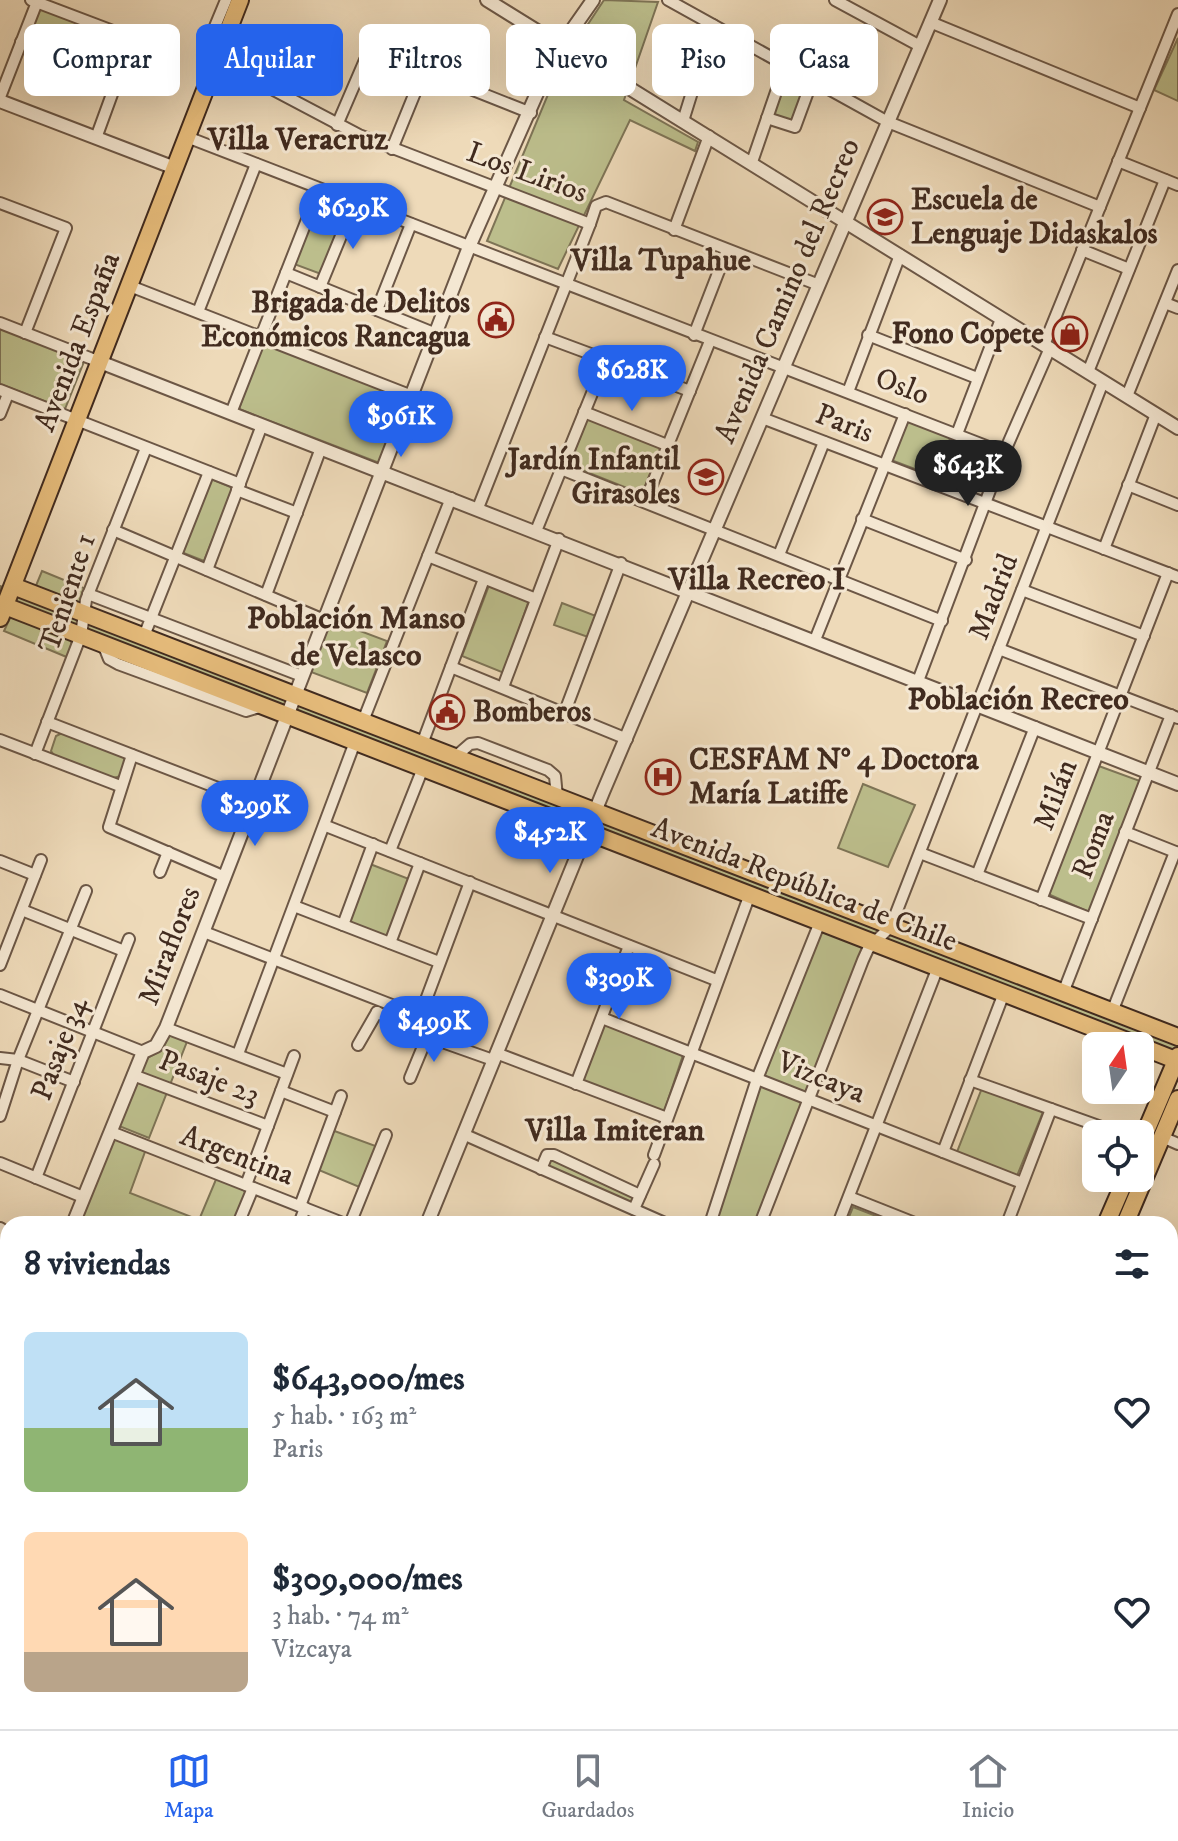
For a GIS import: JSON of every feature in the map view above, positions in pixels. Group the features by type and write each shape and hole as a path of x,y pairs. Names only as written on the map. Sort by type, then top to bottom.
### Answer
{"main road":[{"name":"Avenida España","path":"231,24 240,0"},
{"name":"Avenida España","path":"2,609 6,583 77,421 203,96"},
{"name":"Avenida República de Chile","path":"6,583 1178,1037"},
{"name":"Avenida República de Chile","path":"2,609 81,635 1104,1032"},
{"path":"418,766 420,753 428,746"},
{"path":"709,878 716,868 715,858"},
{"path":"787,909 795,889"},
{"path":"1032,1004 1040,984"},
{"name":"Avenida República de Chile","path":"1154,1051 1177,1059"},
{"path":"1151,1120 1177,1059"},
{"path":"1128,1216 1178,1099"},
{"path":"1109,1216 1120,1192"}],"street":[{"path":"216,24 226,0"},
{"path":"487,0 524,24"},
{"name":"Miraflores","path":"576,24 593,0"},
{"path":"668,0 711,24"},
{"path":"835,0 851,4 920,46"},
{"name":"Avenida Camino del Recreo","path":"430,1216 587,831 940,0"},
{"path":"94,24 34,1 0,99 175,168"},
{"path":"918,681 1082,250 1178,14"},
{"path":"930,22 1140,108"},
{"path":"337,125 359,74"},
{"path":"636,93 1178,428"},
{"path":"96,138 112,96"},
{"name":"Los Lirios","path":"283,96 337,125 392,149 590,224 596,206 606,202 819,285"},
{"path":"392,149 414,96"},
{"path":"485,96 531,113"},
{"name":"Miraflores","path":"76,1216 143,1052 156,1046 166,1028 469,247 538,96"},
{"path":"683,121 691,96"},
{"path":"752,162 775,96"},
{"path":"767,118 795,127 806,96"},
{"path":"844,96 888,122 1100,207"},
{"path":"674,230 709,136"},
{"name":"Oslo","path":"187,137 1004,453"},
{"path":"1118,161 1178,185"},
{"path":"198,312 256,164"},
{"path":"1088,372 1165,180"},
{"path":"231,413 319,189"},
{"path":"320,287 355,202"},
{"path":"0,204 66,228 25,333"},
{"path":"377,310 411,224"},
{"path":"478,508 590,224"},
{"path":"694,335 727,250"},
{"path":"1082,250 1129,269"},
{"path":"848,392 900,255"},
{"path":"1127,396 1178,270"},
{"path":"286,273 436,334"},
{"path":"130,286 412,396"},
{"path":"1165,303 1178,308"},
{"path":"957,434 1001,319"},
{"path":"0,323 621,563 1178,784"},
{"path":"868,335 977,378"},
{"path":"545,337 690,391"},
{"path":"645,502 710,341"},
{"path":"536,531 606,359"},
{"name":"Madrid","path":"763,1216 863,960 874,942 891,926 1103,382"},
{"path":"0,414 4,392 209,472 297,513"},
{"path":"584,412 667,445"},
{"path":"815,640 905,414"},
{"path":"1104,549 1156,414"},
{"name":"Paris","path":"762,418 1173,575"},
{"path":"207,570 262,425"},
{"path":"779,555 824,442"},
{"name":"Teniente 1","path":"35,754 81,635 88,594 146,448"},
{"path":"266,595 321,448"},
{"path":"561,469 942,621"},
{"path":"144,636 209,472"},
{"path":"1128,485 1178,505"},
{"path":"363,721 451,498"},
{"path":"862,519 966,560"},
{"path":"113,530 324,620"},
{"path":"503,687 559,539"},
{"path":"428,556 536,599"},
{"path":"564,714 621,563"},
{"name":"Milán","path":"1041,900 1144,636 1173,575"},
{"path":"428,746 451,667 484,579"},
{"path":"1022,590 1144,636"},
{"path":"88,594 302,676"},
{"path":"166,644 186,631"},
{"path":"999,649 1176,716"},
{"path":"268,663 270,683"},
{"path":"451,667 627,739"},
{"name":"Roma","path":"1063,993 1148,772 1176,716"},
{"path":"47,722 254,802"},
{"path":"977,875 1035,727"},
{"path":"0,740 120,786"},
{"path":"238,1054 355,742"},
{"path":"132,755 109,827 225,877"},
{"path":"390,851 418,766"},
{"path":"326,826 716,980"},
{"path":"1112,1012 1177,852 1125,832"},
{"path":"343,925 373,844"},
{"path":"160,872 168,852"},
{"path":"920,853 1092,919"},
{"path":"0,965 41,860"},
{"path":"0,861 35,875"},
{"path":"390,943 420,863"},
{"path":"414,1032 470,882"},
{"path":"0,1116 18,1060 86,891"},
{"path":"634,1209 689,1052 750,894"},
{"path":"294,906 439,962"},
{"path":"22,910 124,951"},
{"path":"713,1216 757,1079 820,922"},
{"path":"204,932 420,1016"},
{"name":"Pasaje 34","path":"36,1178 129,939"},
{"path":"576,1084 629,946"},
{"path":"841,1216 938,967"},
{"path":"943,1152 1004,993"},
{"path":"0,995 143,1052"},
{"path":"373,998 377,1012 414,1032 576,1084 667,1118"},
{"path":"358,1045 377,1012"},
{"name":"Vizcaya","path":"602,1018 1022,1183"},
{"path":"166,1028 287,1074"},
{"path":"410,1078 427,1037"},
{"path":"240,1216 294,1056"},
{"path":"0,1058 18,1060 74,1082"},
{"name":"Pasaje 23","path":"133,1075 268,1126"},
{"path":"970,1080 1082,1120"},
{"path":"281,1091 335,1112"},
{"path":"300,1216 341,1096"},
{"path":"1010,1216 1051,1109"},
{"name":"Argentina","path":"111,1132 326,1216"},
{"path":"463,1134 649,1216"},
{"path":"351,1216 386,1135"},
{"path":"1162,1137 1178,1144"},
{"path":"541,1169 547,1155 551,1155 640,1195"},
{"path":"0,1163 83,1197"},
{"path":"590,1190 597,1176"},
{"path":"849,1197 895,1216"}],"green space":[{"path":"604,0 658,2 636,65 636,24 588,24"},
{"path":"37,7 79,24 31,24"},
{"path":"1178,38 1178,101 1154,90"},
{"path":"547,96 625,96 624,100 698,142 695,151 630,120 558,269 487,241"},
{"path":"776,96 805,96 796,122 770,118"},
{"path":"321,191 349,203 321,274 294,264"},
{"path":"0,326 85,359 65,409 0,384"},
{"path":"263,341 407,398 382,464 239,409"},
{"path":"589,415 662,444 642,494 569,465"},
{"path":"908,417 952,433 936,477 891,460"},
{"path":"211,479 233,488 204,561 181,552"},
{"path":"42,571 86,589 79,606 35,588"},
{"path":"490,583 529,600 504,673 462,656"},
{"path":"0,586 1150,1032 1116,1032 0,600"},
{"path":"562,603 596,616 588,637 554,625"},
{"path":"15,616 72,639 69,658 4,631 10,618"},
{"path":"331,620 387,641 367,693 311,672"},
{"path":"64,732 126,757 121,776 113,778 54,755 51,751 56,736"},
{"path":"1096,765 1140,781 1089,912 1048,894"},
{"path":"863,784 915,805 888,867 838,848"},
{"path":"370,864 409,879 387,937 348,922"},
{"path":"821,929 863,946 758,1216 715,1216 728,1184 728,1170"},
{"path":"604,1024 683,1055 664,1112 582,1081"},
{"path":"168,1031 188,1039 149,1138 119,1126 147,1058 160,1051"},
{"path":"1154,1034 1178,1043 1178,1056 1154,1047"},
{"path":"982,1088 1043,1112 1017,1176 957,1152"},
{"path":"329,1129 381,1148 364,1189 314,1168"},
{"path":"112,1136 146,1149 130,1193 189,1216 80,1216"},
{"path":"547,1155 640,1195 634,1209 541,1169"},
{"path":"217,1177 248,1189 237,1216 201,1216"},
{"path":"853,1207 876,1216 849,1216"}],"place":[{"name":"Escuela de Lenguaje Didaskalos","path":"885,217"},
{"name":"Brigada de Delitos Económicos Rancagua","path":"496,320"},
{"name":"Fono Copete","path":"1070,334"},
{"name":"Jardín Infantil Girasoles","path":"706,477"},
{"name":"Bomberos","path":"447,712"},
{"name":"CESFAM N° 4 Doctora María Latiffe","path":"663,777"}],"district":[{"name":"Villa Veracruz","path":"298,140"},
{"name":"Villa Tupahue","path":"661,261"},
{"name":"Villa Recreo I","path":"757,580"},
{"name":"Población Manso de Velasco","path":"356,638"},
{"name":"Población Recreo","path":"1018,700"},
{"name":"Villa Imiteran","path":"615,1131"}]}
